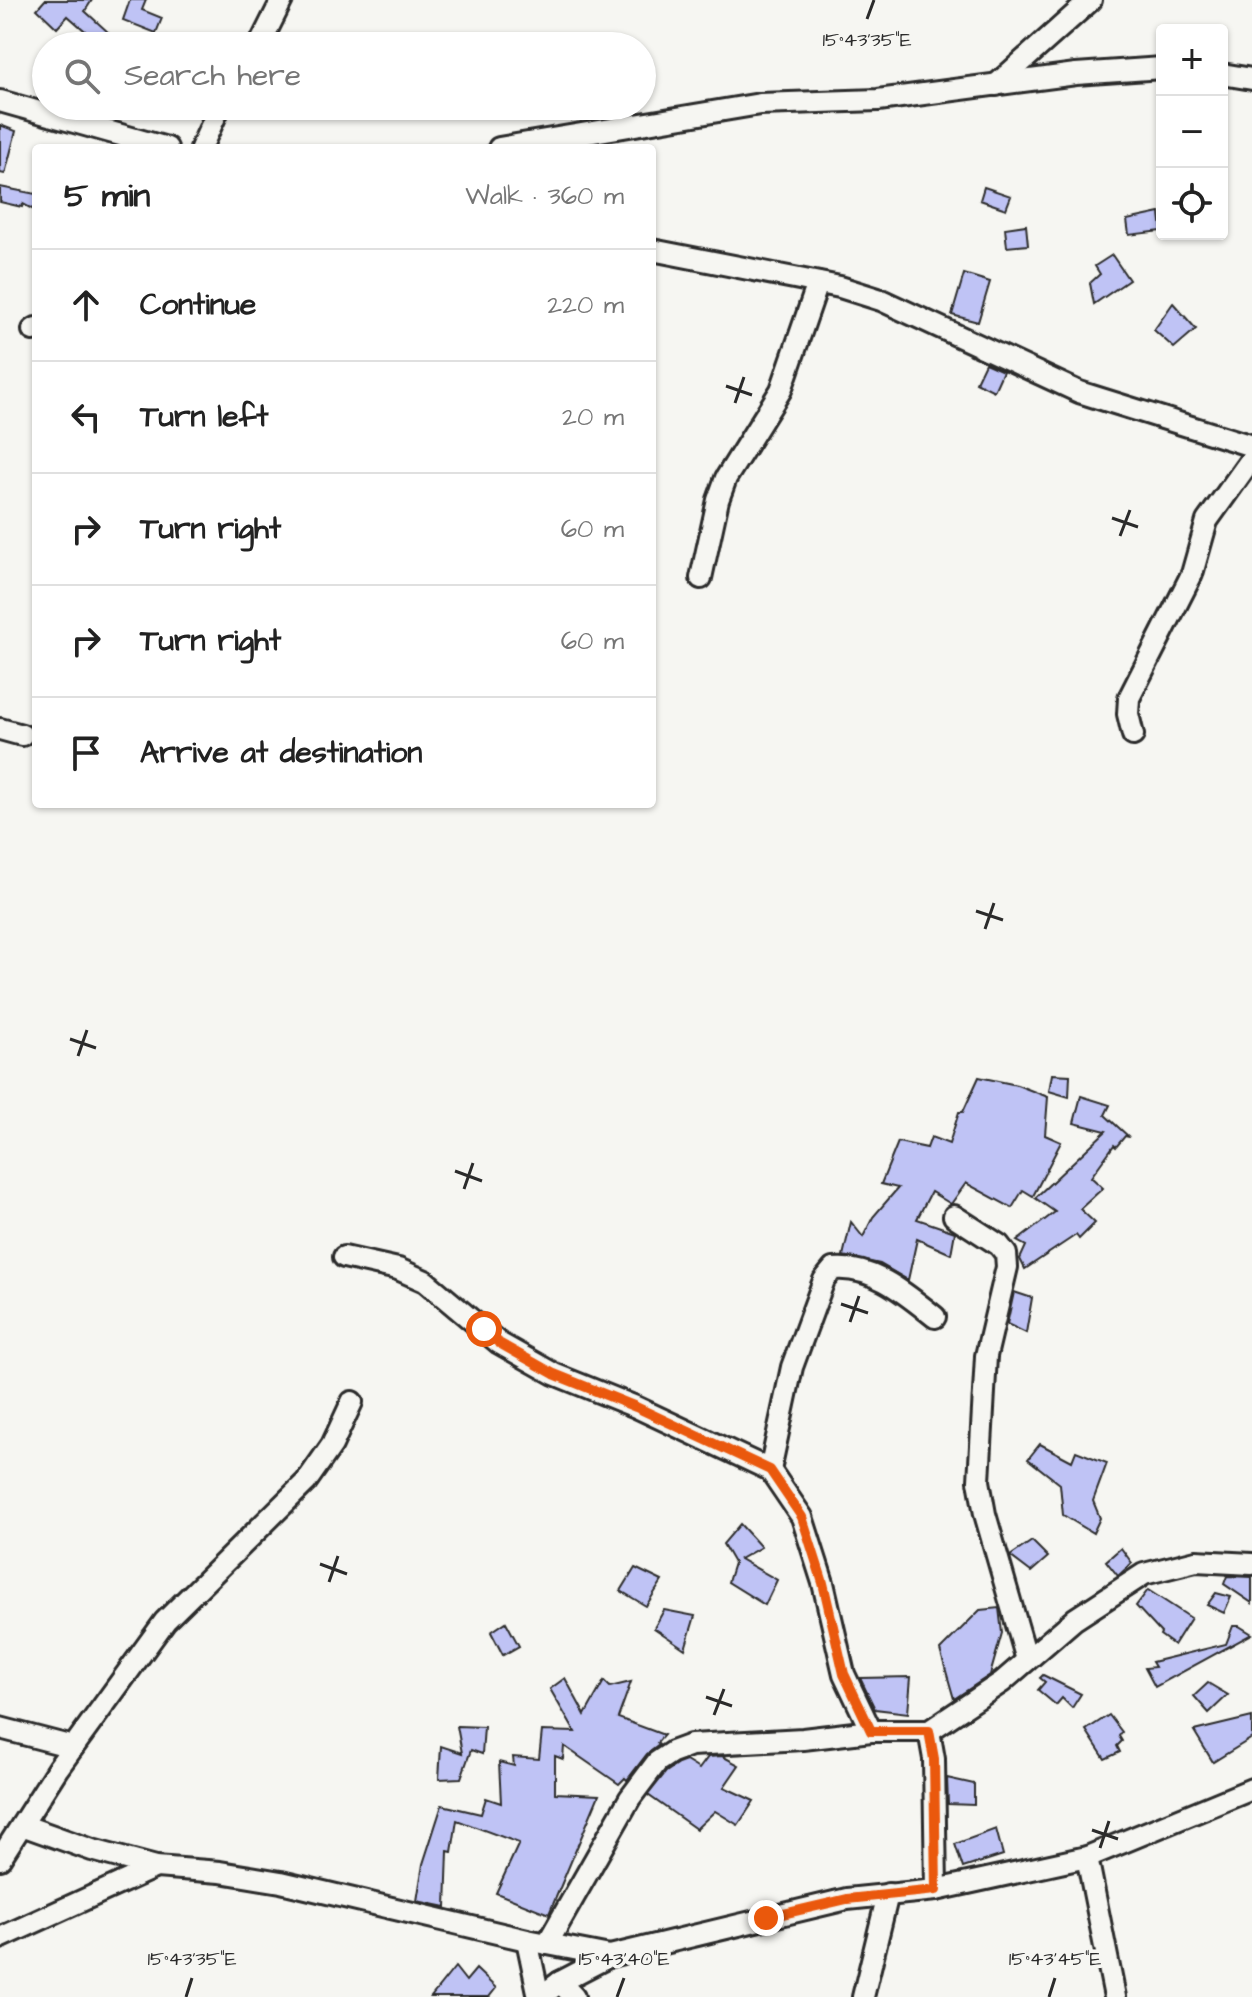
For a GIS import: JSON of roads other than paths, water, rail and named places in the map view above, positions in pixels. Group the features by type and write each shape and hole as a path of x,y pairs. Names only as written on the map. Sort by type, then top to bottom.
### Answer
{"street":[{"path":"266,32 282,0"},
{"path":"996,85 1091,0"},
{"path":"523,144 760,104 878,100 1105,71 1156,68"},
{"path":"1228,75 1252,79"},
{"path":"0,101 32,110"},
{"path":"68,120 153,144"},
{"path":"203,144 214,120"},
{"path":"656,251 818,283 881,300 1079,392 1252,446"},
{"path":"701,578 718,500 726,478 781,390 818,283"},
{"path":"1133,735 1128,714 1129,698 1192,574 1207,521 1252,458"},
{"path":"0,729 22,735"},
{"path":"954,1216 999,1245 1006,1254 1007,1267 986,1356 979,1481 985,1514 1027,1660"},
{"path":"344,1257 398,1269 425,1281 499,1343 554,1374 636,1407 770,1470 802,1517 823,1583 844,1674 871,1731"},
{"path":"770,1470 792,1367 824,1280 833,1269 849,1268 889,1283 935,1317"},
{"path":"0,1859 73,1747 165,1621 306,1482 332,1445 352,1402"},
{"path":"610,1956 567,1990 539,1997 537,1942 630,1798 657,1762 672,1752 691,1745 803,1739 871,1731 929,1731 1002,1682 1075,1619 1144,1574 1196,1561 1252,1563"},
{"path":"0,1728 73,1747"},
{"path":"929,1731 934,1759 936,1890"},
{"path":"22,1825 92,1850 156,1867 220,1872 281,1882 610,1956 847,1899 936,1890 1087,1857 1252,1789"},
{"path":"1087,1857 1115,1997"},
{"path":"0,1938 156,1867"},
{"path":"863,1997 888,1894"}]}
